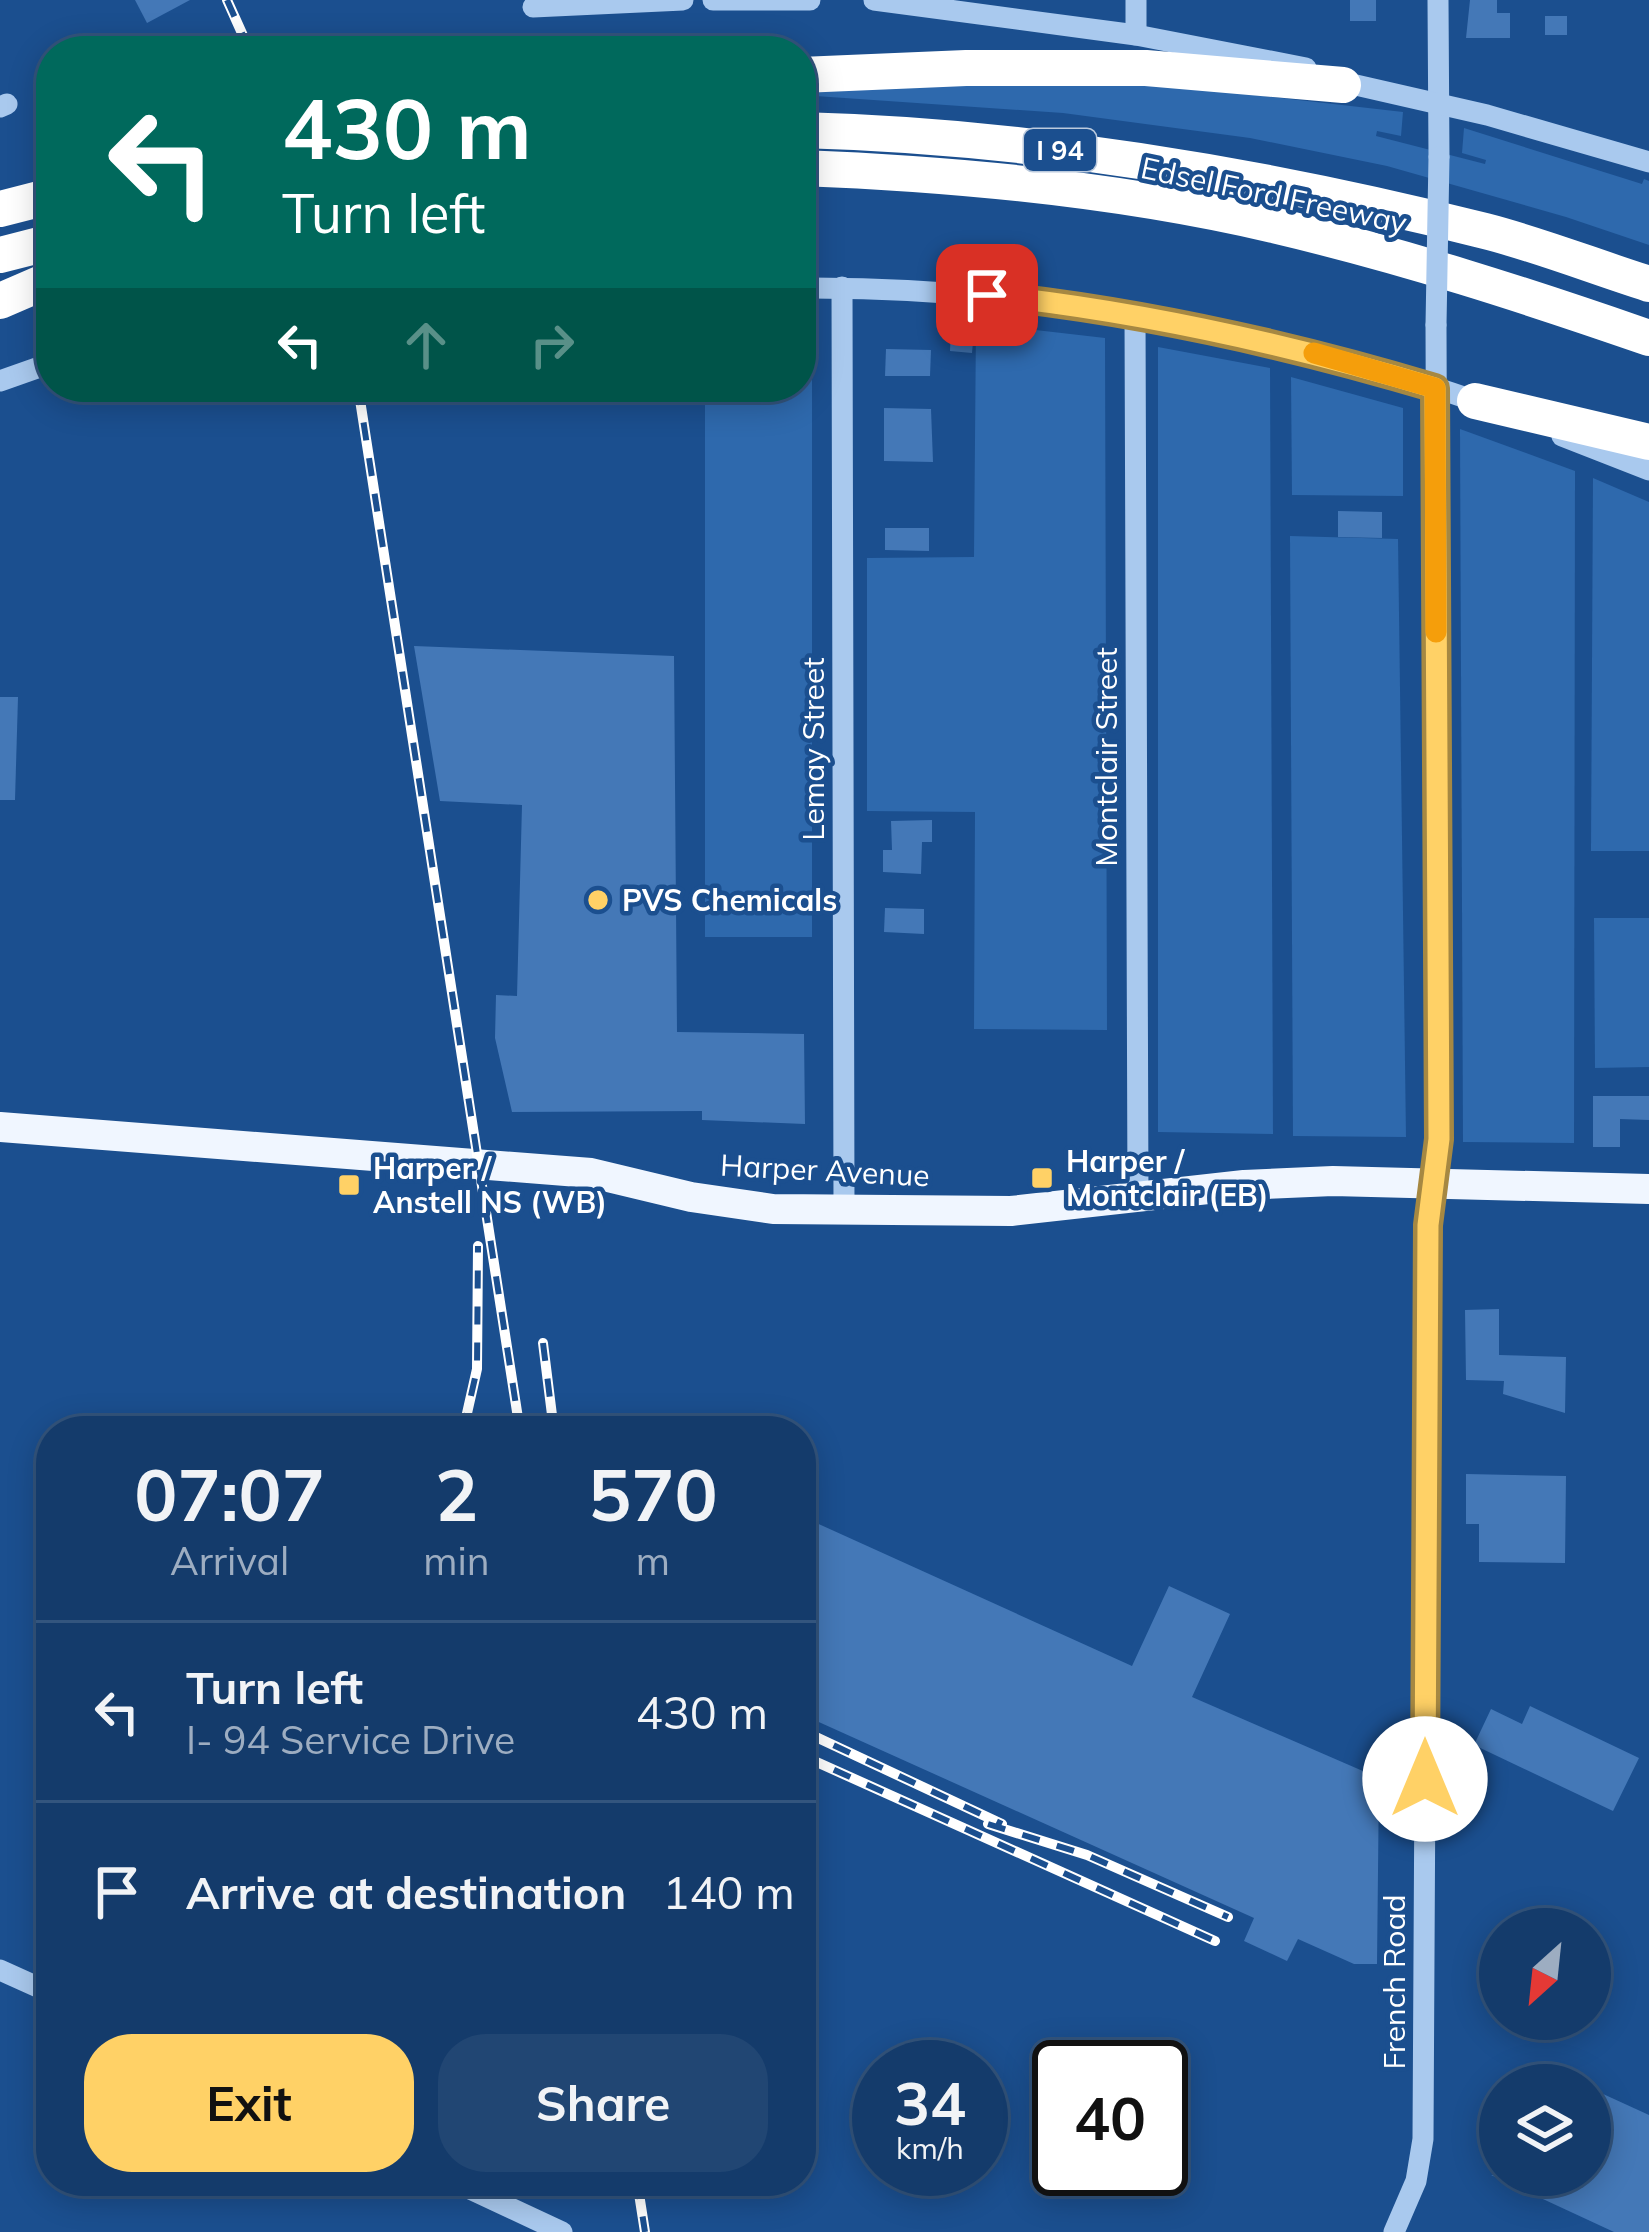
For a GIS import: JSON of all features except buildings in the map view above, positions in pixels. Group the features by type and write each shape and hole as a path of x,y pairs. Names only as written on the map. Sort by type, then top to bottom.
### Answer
{"highway":[{"path":"816,74 1146,68 1343,85"},
{"name":"Edsel Ford Freeway","path":"816,131 938,137 1183,168 1487,231 1649,284"},
{"name":"Edsel Ford Freeway","path":"816,169 1076,191 1271,224 1491,283 1649,338"},
{"path":"0,208 36,200"},
{"path":"0,255 36,246"},
{"path":"0,301 36,285"},
{"path":"1475,401 1649,442"}],"main road":[{"name":"Harper Avenue","path":"0,1127 591,1173 737,1206 1011,1211 1289,1182 1649,1189"}],"street":[{"path":"548,4 683,0"},
{"path":"713,0 810,0"},
{"path":"874,0 1136,34 1297,64 1343,85 1487,115 1649,162"},
{"path":"1136,0 1136,34"},
{"name":"French Road","path":"1394,2232 1416,2181 1423,2139 1428,1225 1439,1139 1438,0"},
{"path":"816,287 987,295 1135,315 1280,344 1475,401 1649,470"},
{"name":"Lemay Street","path":"842,287 844,1210"},
{"name":"Montclair Street","path":"1135,315 1138,1198"},
{"path":"0,381 36,368"},
{"path":"0,1970 36,1986"},
{"path":"485,2196 562,2232"}],"shaded area":[{"path":"994,74 1219,91 1403,112 1401,136 1377,131 1376,136 1485,164 1486,160 1462,153 1464,128 1642,184 1644,179 1649,181 1649,245 1387,166 1250,138 1063,113 816,96 816,77"},
{"path":"976,323 1105,338 1107,1030 974,1029 975,812 867,811 867,558 974,557"},
{"path":"1158,347 1270,368 1273,1134 1158,1132"},
{"path":"1291,377 1403,408 1403,496 1292,495"},
{"path":"705,402 812,402 812,937 705,937"},
{"path":"1460,429 1575,471 1574,1143 1463,1142"},
{"path":"1593,478 1649,502 1649,851 1591,851"},
{"path":"1290,536 1398,539 1406,1137 1293,1136"},
{"path":"1594,918 1649,918 1649,1067 1595,1068"}],"railway":[{"path":"227,0 243,36"},
{"path":"360,402 518,1416"},
{"path":"466,1416 477,1369 478,1246"},
{"path":"543,1343 552,1416"},
{"path":"816,1737 1002,1824"},
{"path":"816,1762 1215,1941"},
{"path":"988,1824 1087,1855 1228,1917"},
{"path":"639,2196 645,2232"}],"slow traffic":[{"path":"1314,353 1435,388 1436,632"}],"place":[{"name":"PVS Chemicals","path":"598,900"},
{"name":"Harper / Montclair (EB)","path":"1042,1178"},
{"name":"Harper / Anstell NS (WB)","path":"349,1185"}],"route":[{"path":"987,295 1210,329 1435,388 1439,1139 1428,1225 1425,1779"}]}
